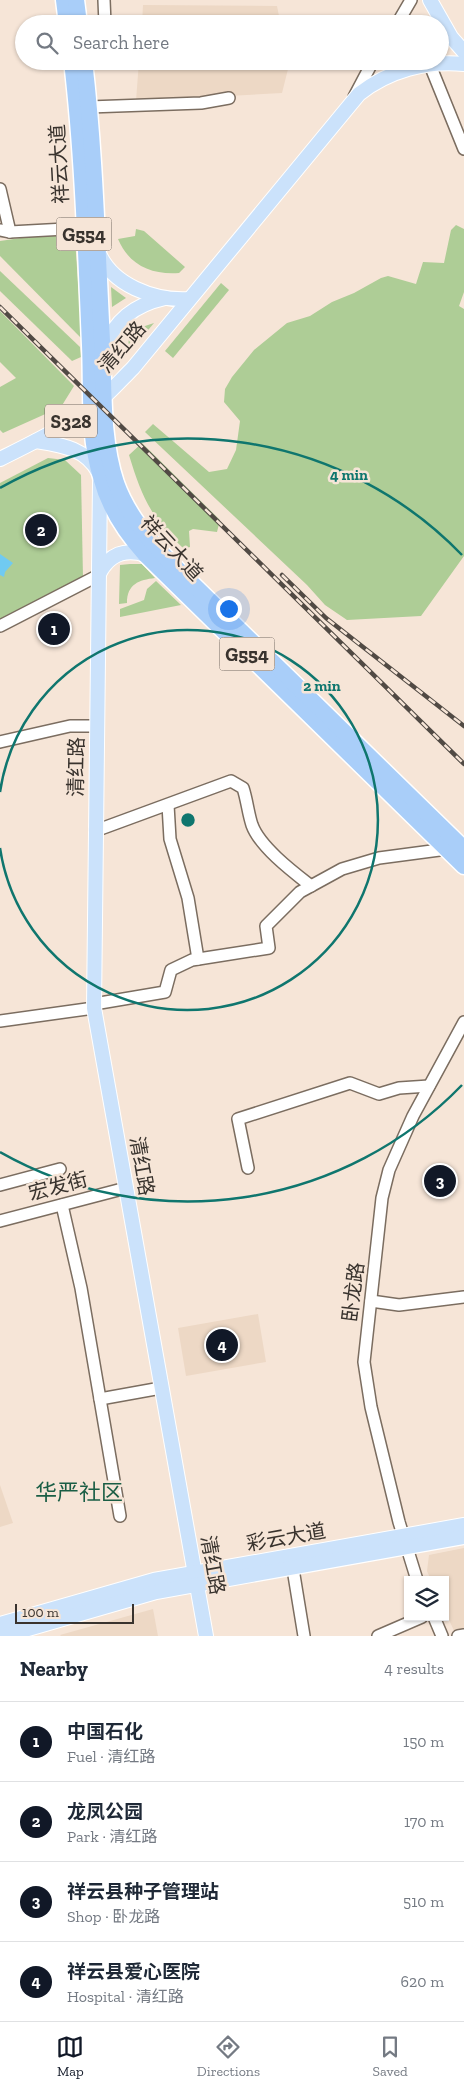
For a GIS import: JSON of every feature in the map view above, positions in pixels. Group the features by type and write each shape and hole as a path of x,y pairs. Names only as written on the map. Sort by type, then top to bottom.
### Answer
{"highway":[{"path":"64,0 66,15"},
{"path":"76,0 78,15"},
{"name":"祥云大道","path":"73,70 78,111 90,346 97,403 111,467 123,500 143,532 169,561 464,849"},
{"name":"祥云大道","path":"85,70 89,107 102,350 93,441 100,476 111,506 122,526 146,555 464,866"}],"main road":[{"path":"430,0 439,15"},
{"path":"449,33 464,52"},
{"name":"清红路","path":"449,64 464,64"},
{"name":"清红路","path":"97,403 133,368 353,100 383,78 407,70"},
{"path":"97,246 105,264 118,278 140,290 165,298 188,299"},
{"path":"102,350 111,332 123,317 140,306 165,298"},
{"name":"S328","path":"0,459 36,441 97,403"},
{"path":"36,441 61,445 78,451 91,461 100,476"},
{"name":"清红路","path":"100,476 94,1006 206,1636"},
{"path":"99,575 105,563 116,555 128,552 146,555"},
{"name":"彩云大道","path":"0,1624 132,1586 293,1569 404,1542 464,1525"},
{"name":"彩云大道","path":"4,1636 136,1598 195,1578 404,1542 464,1537"}],"street":[{"path":"104,0 105,15"},
{"path":"402,15 411,0"},
{"path":"353,100 368,70"},
{"path":"432,70 464,149"},
{"path":"89,107 202,103 229,98"},
{"path":"0,190 5,231 84,228"},
{"path":"0,626 99,575"},
{"path":"0,742 70,726 97,726"},
{"path":"95,831 231,781 239,784 246,798 253,828 284,863 311,886"},
{"path":"168,805 170,839 188,898 198,959"},
{"path":"0,1021 165,992 171,970 198,959 269,948 266,926 300,892 342,869 379,858 447,849"},
{"name":"卧龙路","path":"416,1576 404,1542 366,1382 364,1362 386,1178 396,1152 429,1086 464,1022"},
{"path":"248,1168 238,1120 350,1083 379,1094 399,1088 429,1086"},
{"path":"0,1185 60,1170"},
{"name":"宏发街","path":"0,1221 126,1188"},
{"path":"62,1205 81,1288 120,1516"},
{"path":"370,1302 399,1305 464,1297"},
{"path":"100,1399 161,1388"},
{"path":"293,1569 304,1636"},
{"path":"378,1636 413,1621"},
{"path":"436,1621 442,1636"},
{"path":"458,1636 464,1635"}],"shaded area":[{"path":"143,5 277,6 279,15 142,15"},
{"path":"138,70 288,70 282,93 136,101"},
{"path":"258,1314 266,1362 186,1376 178,1328"},
{"path":"0,1485 13,1523 0,1527"},
{"path":"464,1548 464,1631 455,1633 449,1620 449,1576 429,1576 427,1571 429,1555"},
{"path":"153,1609 158,1636 60,1635"}],"green space":[{"path":"456,225 464,229 464,292 459,306 464,309 464,556 421,616 347,620 325,605 307,585 145,432 153,424 209,472 227,469 236,450 240,421 224,402 225,389 232,377 254,350 287,323 310,316 332,302 354,293 381,278 388,276 416,284 423,262 444,263 451,230"},
{"path":"136,229 144,231 185,267 179,273 159,272 150,270 135,262 128,256 118,239 135,236"},
{"path":"62,232 75,239 82,339 0,256 0,241"},
{"path":"0,271 80,347 81,357 72,361 0,291"},
{"path":"221,283 229,290 173,358 165,351"},
{"path":"111,287 126,298 112,307"},
{"path":"0,311 74,386 61,407 3,433 0,430 0,387 16,378 0,362"},
{"path":"154,323 127,355 129,338 142,327"},
{"path":"142,443 220,520 217,532 193,529 189,531 190,547 184,549 164,528 149,507 129,455"},
{"path":"48,458 65,460 81,475 83,578 0,619 0,483"},
{"path":"142,564 155,578 135,584 129,591 127,603 119,604 120,565"},
{"path":"156,581 181,605 120,617 120,609 144,600 147,589"}],"water":[{"path":"0,554 13,563 5,572 4,577 0,575"}],"railway":[{"path":"0,307 464,764"},
{"path":"282,575 326,618 464,726"}],"place":[{"name":"龙凤公园","path":"41,530"},
{"name":"中国石化","path":"54,629"},
{"name":"祥云县种子管理站","path":"440,1181"},
{"name":"祥云县爱心医院","path":"222,1345"}],"district":[{"name":"华严社区","path":"79,1492"}]}
